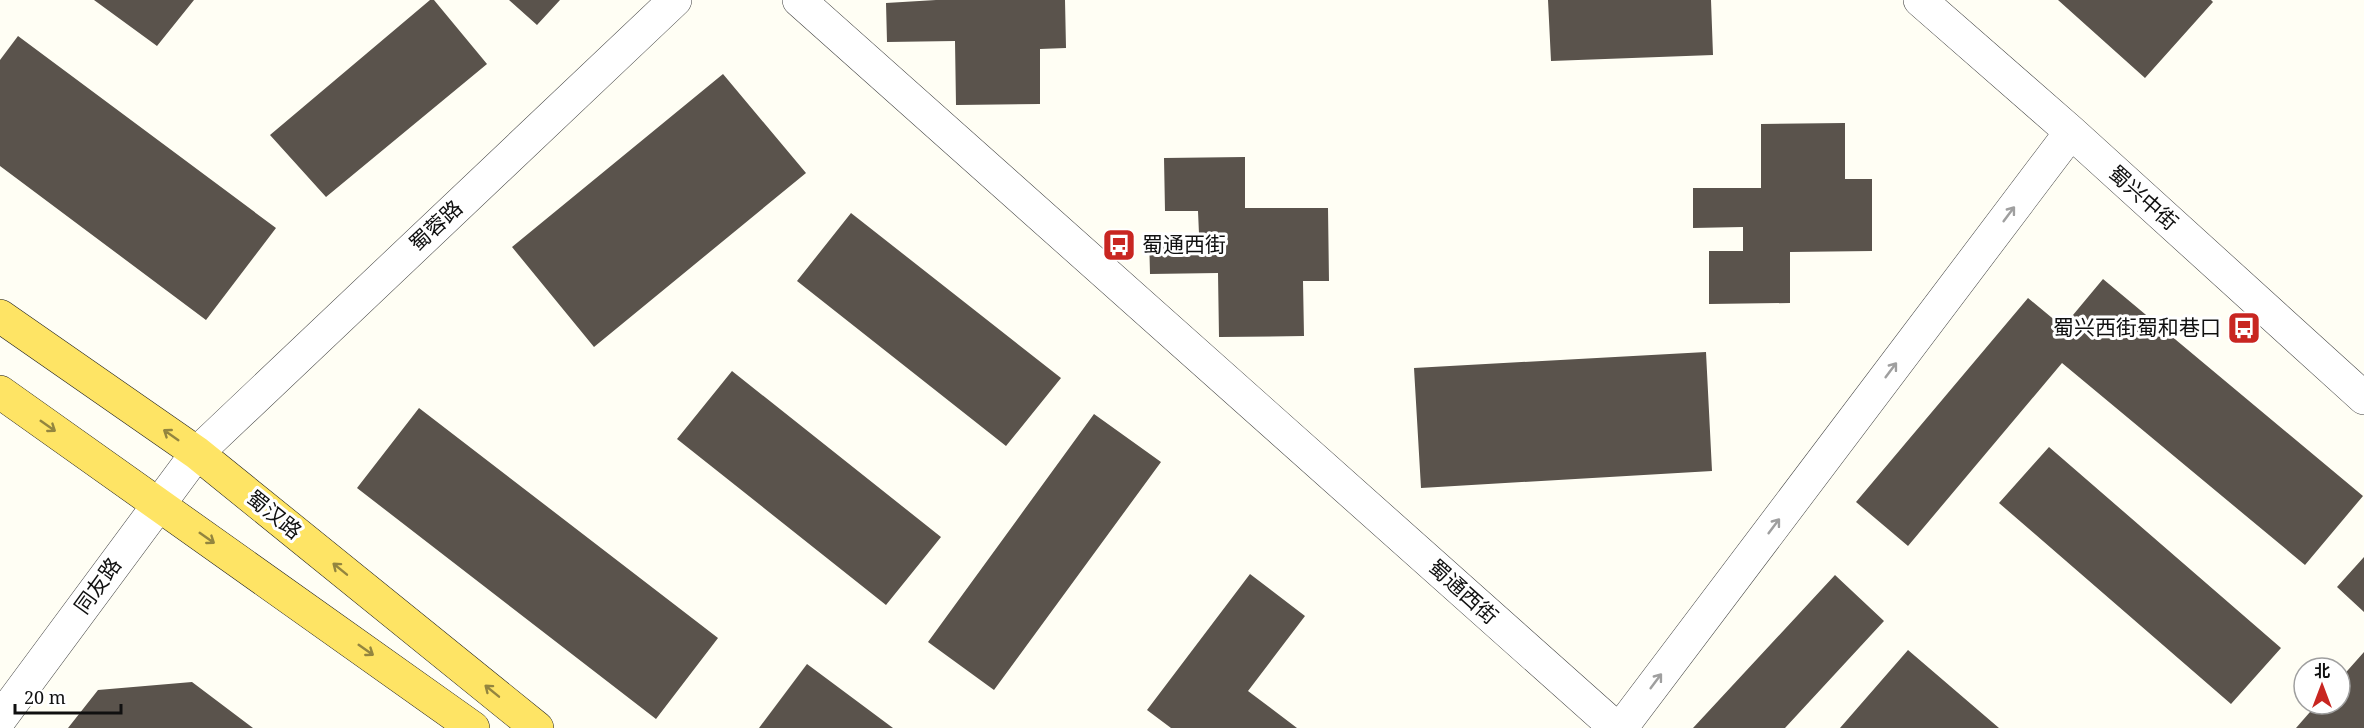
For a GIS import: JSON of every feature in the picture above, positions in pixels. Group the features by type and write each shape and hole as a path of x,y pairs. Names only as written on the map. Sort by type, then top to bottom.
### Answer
{"main road":[{"name":"蜀汉路","path":"0,316 196,453 537,728"},
{"path":"0,392 473,728"}],"street":[{"name":"蜀蓉路","path":"196,453 675,0"},
{"name":"蜀通西街","path":"799,0 1616,728"},
{"name":"蜀兴中街","path":"1920,0 2071,132 2364,398"},
{"path":"1621,728 2071,132"},
{"name":"同友路","path":"0,719 196,453"}],"building":[{"path":"94,0 194,0 157,46"},
{"path":"430,0 434,0 487,64 326,197 270,135"},
{"path":"509,0 560,0 537,25"},
{"path":"936,0 1065,0 1066,48 1040,49 1040,104 956,105 955,41 887,42 886,3"},
{"path":"1548,0 1711,0 1713,55 1551,61"},
{"path":"2058,0 2211,0 2213,2 2145,78"},
{"path":"18,36 276,228 206,320 0,166 0,60"},
{"path":"723,74 806,173 594,347 512,247"},
{"path":"1845,123 1845,179 1872,179 1872,251 1790,252 1790,303 1709,304 1709,251 1743,251 1743,227 1693,228 1693,188 1761,188 1761,124"},
{"path":"1245,157 1245,208 1328,208 1329,281 1303,281 1304,336 1219,337 1218,273 1150,274 1149,235 1199,234 1198,211 1165,211 1164,158"},
{"path":"851,213 1061,378 1006,446 797,281"},
{"path":"2103,279 2363,496 2305,565 2062,363 1908,546 1856,502 2028,298 2063,327"},
{"path":"1706,352 1712,471 1421,488 1414,368"},
{"path":"732,371 941,537 886,605 677,439"},
{"path":"419,408 718,638 656,719 357,488"},
{"path":"1094,414 1161,462 994,690 928,642"},
{"path":"2049,447 2281,648 2231,704 1999,503"},
{"path":"2364,557 2364,612 2337,587"},
{"path":"1250,574 1305,616 1248,691 1297,728 1171,728 1147,710"},
{"path":"1835,575 1884,621 1785,728 1693,728"},
{"path":"1908,650 1999,728 1840,728"},
{"path":"2364,652 2364,728 2296,728 2306,716 2352,716 2352,666"},
{"path":"807,664 893,728 759,728"},
{"path":"192,682 253,728 68,728 98,690"}],"place":[{"name":"蜀通西街","path":"1119,245"},
{"name":"蜀兴西街蜀和巷口","path":"2244,328"}]}
